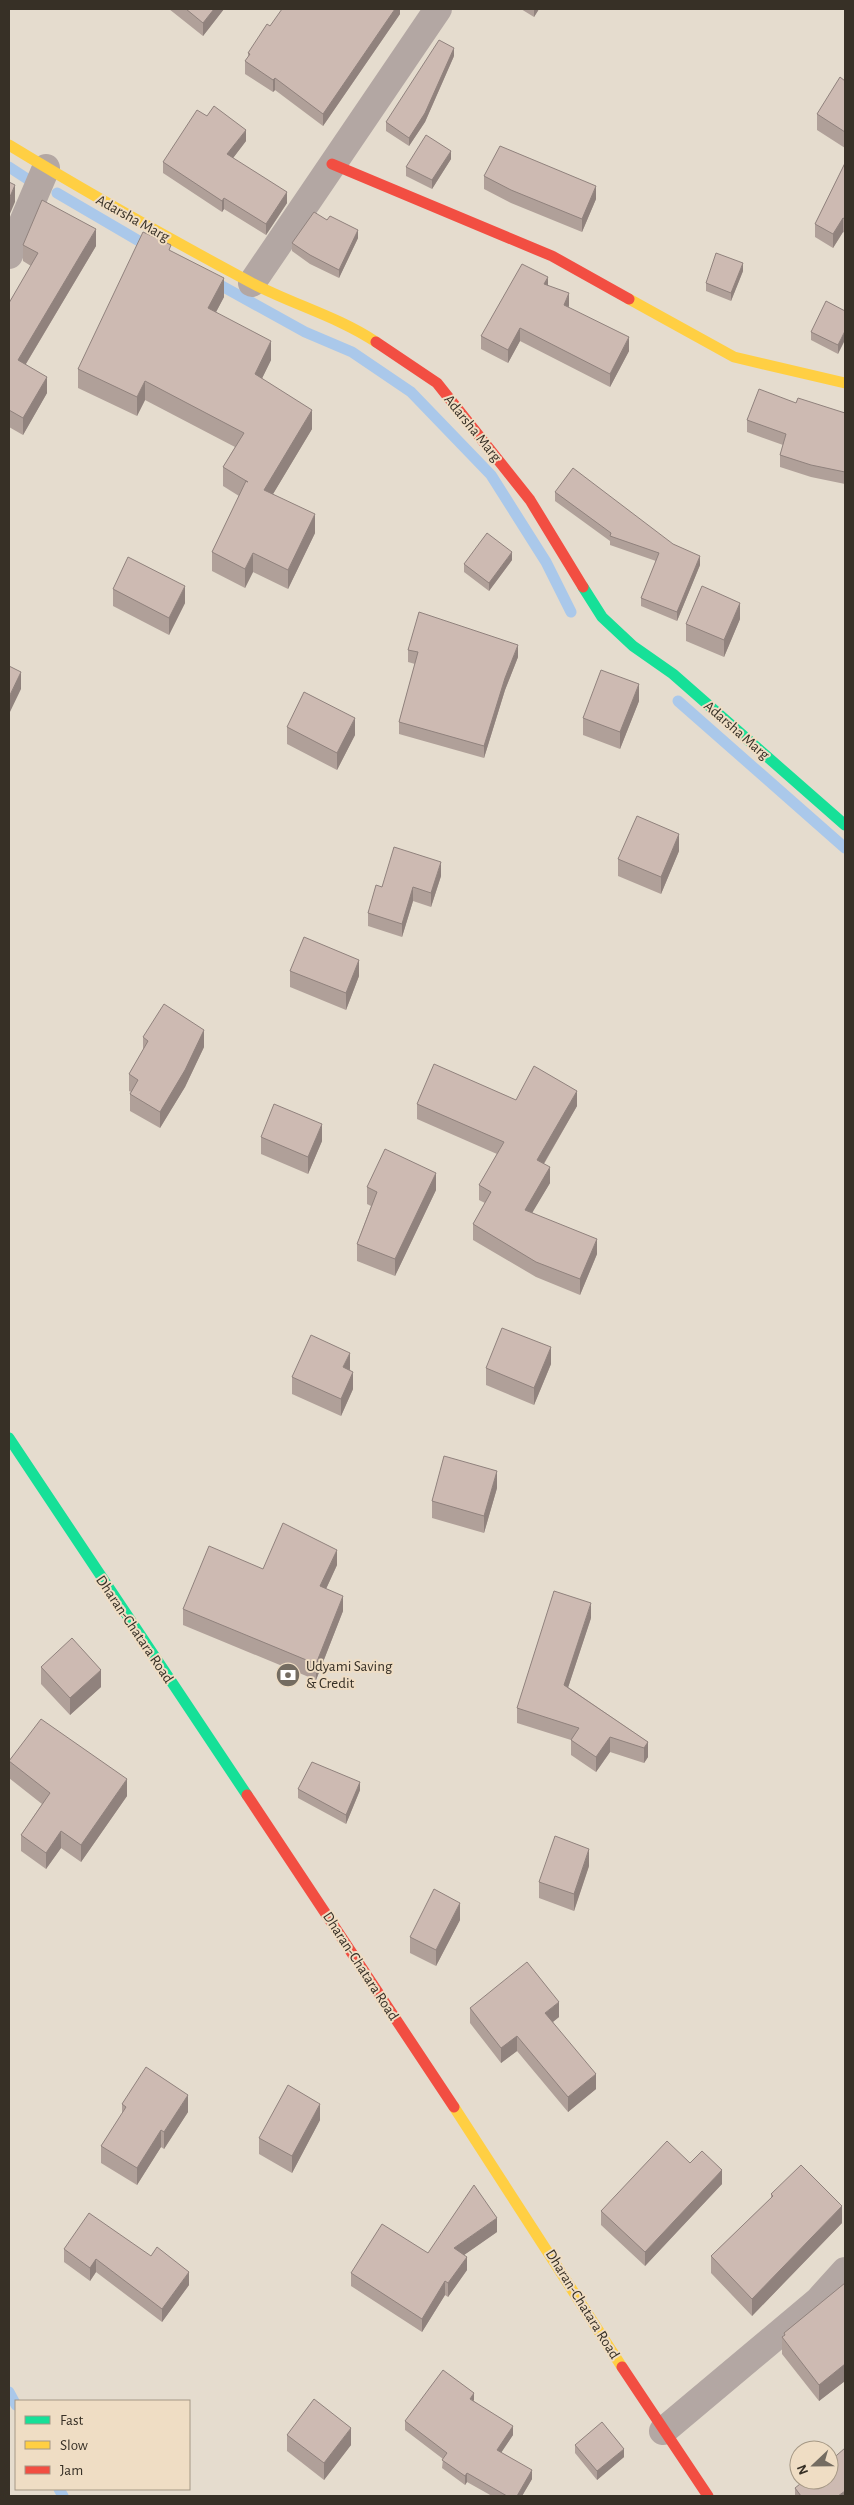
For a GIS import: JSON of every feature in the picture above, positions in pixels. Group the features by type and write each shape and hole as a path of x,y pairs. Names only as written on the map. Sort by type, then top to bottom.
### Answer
{"street":[{"path":"252,283 438,9"},
{"name":"Adarsha Marg","path":"9,144 46,168 252,283 355,328 437,383 530,500 602,616 633,646 673,674 845,825"},
{"path":"332,164 552,256 734,357 845,383"},
{"path":"9,255 46,168"},
{"name":"Dharan-Chatara Road","path":"9,1438 554,2259 663,2431 708,2496"},
{"path":"663,2431 818,2301 845,2271"}],"building":[{"path":"186,9 214,9 203,23"},
{"path":"282,9 395,9 323,114 275,78 273,80 245,61 250,54 248,53 267,24 270,26"},
{"path":"439,40 454,48 425,113 409,138 386,122"},
{"path":"840,77 845,81 845,132 817,114"},
{"path":"214,106 246,130 227,154 287,192 266,224 224,198 222,201 163,162 197,110 207,116"},
{"path":"426,135 451,151 432,180 406,167"},
{"path":"500,146 596,186 582,219 511,190 484,176"},
{"path":"845,163 845,219 843,218 833,234 815,224"},
{"path":"9,182 15,185 9,199"},
{"path":"42,200 96,229 18,360 47,377 23,418 9,410 9,303 38,253 23,245"},
{"path":"314,212 327,220 330,216 358,230 339,270 292,243"},
{"path":"143,232 171,245 169,250 224,278 208,308 271,341 255,374 312,410 264,490 315,514 288,570 253,553 245,569 212,552 246,481 248,482 223,467 244,433 145,381 137,397 78,369"},
{"path":"716,253 743,263 731,293 706,283"},
{"path":"522,264 548,277 544,284 569,293 564,305 629,337 610,374 520,328 508,350 481,336"},
{"path":"826,301 845,311 845,331 838,345 811,332"},
{"path":"759,389 796,403 798,398 845,413 845,472 811,465 780,455 786,434 747,420"},
{"path":"573,468 673,544 700,556 677,612 641,598 659,553 610,536 611,533 555,492"},
{"path":"487,533 512,552 489,583 464,564"},
{"path":"128,557 185,586 169,618 113,589"},
{"path":"702,586 740,603 724,640 686,624"},
{"path":"419,612 518,645 505,678 484,746 399,722 418,652 408,650"},
{"path":"9,666 21,672 9,697"},
{"path":"601,670 639,684 620,732 583,718"},
{"path":"304,692 355,718 337,753 287,727"},
{"path":"637,816 679,834 661,877 618,859"},
{"path":"394,847 441,862 431,893 413,887 402,924 368,913 376,885 382,887"},
{"path":"304,937 359,960 346,993 290,971"},
{"path":"164,1004 204,1030 185,1070 160,1112 130,1094 138,1080 129,1074 148,1041 143,1037"},
{"path":"434,1064 516,1100 534,1066 577,1091 537,1160 550,1167 525,1210 597,1239 580,1279 536,1262 473,1224 491,1192 479,1185 504,1142 417,1104"},
{"path":"274,1104 322,1124 308,1157 261,1137"},
{"path":"385,1149 436,1173 395,1259 357,1244 377,1192 367,1187"},
{"path":"502,1328 551,1347 534,1388 486,1368"},
{"path":"311,1335 350,1353 343,1367 353,1372 341,1399 292,1377"},
{"path":"444,1456 497,1471 484,1516 432,1501"},
{"path":"283,1523 337,1550 320,1586 343,1596 316,1664 183,1609 209,1546 263,1569"},
{"path":"554,1591 591,1603 564,1685 648,1742 644,1748 610,1737 596,1757 571,1740 579,1728 517,1708"},
{"path":"72,1638 101,1670 70,1698 41,1667"},
{"path":"41,1719 127,1779 81,1845 61,1831 46,1853 21,1835 50,1793 9,1761"},
{"path":"312,1762 360,1782 346,1815 298,1789"},
{"path":"555,1836 589,1849 574,1894 539,1882"},
{"path":"434,1889 460,1903 436,1950 410,1937"},
{"path":"527,1962 559,2002 545,2013 596,2074 568,2097 517,2036 501,2048 470,2008"},
{"path":"146,2067 188,2095 164,2132 161,2130 137,2168 101,2146 126,2107 122,2104"},
{"path":"288,2085 320,2104 292,2156 259,2138"},
{"path":"667,2141 690,2163 702,2151 722,2170 645,2252 601,2211"},
{"path":"801,2165 842,2206 752,2299 711,2256 773,2196 771,2194"},
{"path":"474,2185 497,2218 454,2248 467,2257 448,2283 445,2281 422,2319 351,2273 382,2224 428,2253"},
{"path":"89,2213 151,2256 157,2247 189,2272 162,2309 96,2259 90,2268 64,2249"},
{"path":"845,2283 845,2364 819,2385 782,2337 785,2335 784,2333"},
{"path":"443,2370 474,2393 470,2399 513,2426 497,2450 532,2470 517,2496 507,2496 467,2473 465,2476 442,2460 447,2453 405,2421"},
{"path":"314,2399 351,2428 324,2463 287,2435"},
{"path":"602,2422 624,2449 597,2471 575,2445"},
{"path":"845,2448 845,2491 838,2496 801,2496 796,2490 839,2490 839,2453"}],"waterway":[{"path":"9,167 32,182"},
{"path":"57,193 151,248"},
{"path":"211,280 305,332 352,352 411,392 491,475 546,562 571,612"},
{"path":"678,701 845,848"},
{"path":"9,2392 15,2403"},
{"path":"60,2490 63,2496"}],"traffic: fast":[{"path":"583,587 602,617 633,646 673,674 845,825"},
{"path":"9,1438 247,1795"}],"traffic: slow":[{"path":"9,145 128,215 250,282 330,317 376,342"},
{"path":"629,299 734,357 845,383"},
{"path":"454,2107 622,2367"}],"traffic: jam":[{"path":"332,164 552,256 629,299"},
{"path":"376,342 437,383 530,500 583,587"},
{"path":"247,1795 454,2107"},
{"path":"622,2367 708,2496"}],"place":[{"name":"Udyami Saving & Credit","path":"288,1675"}]}
